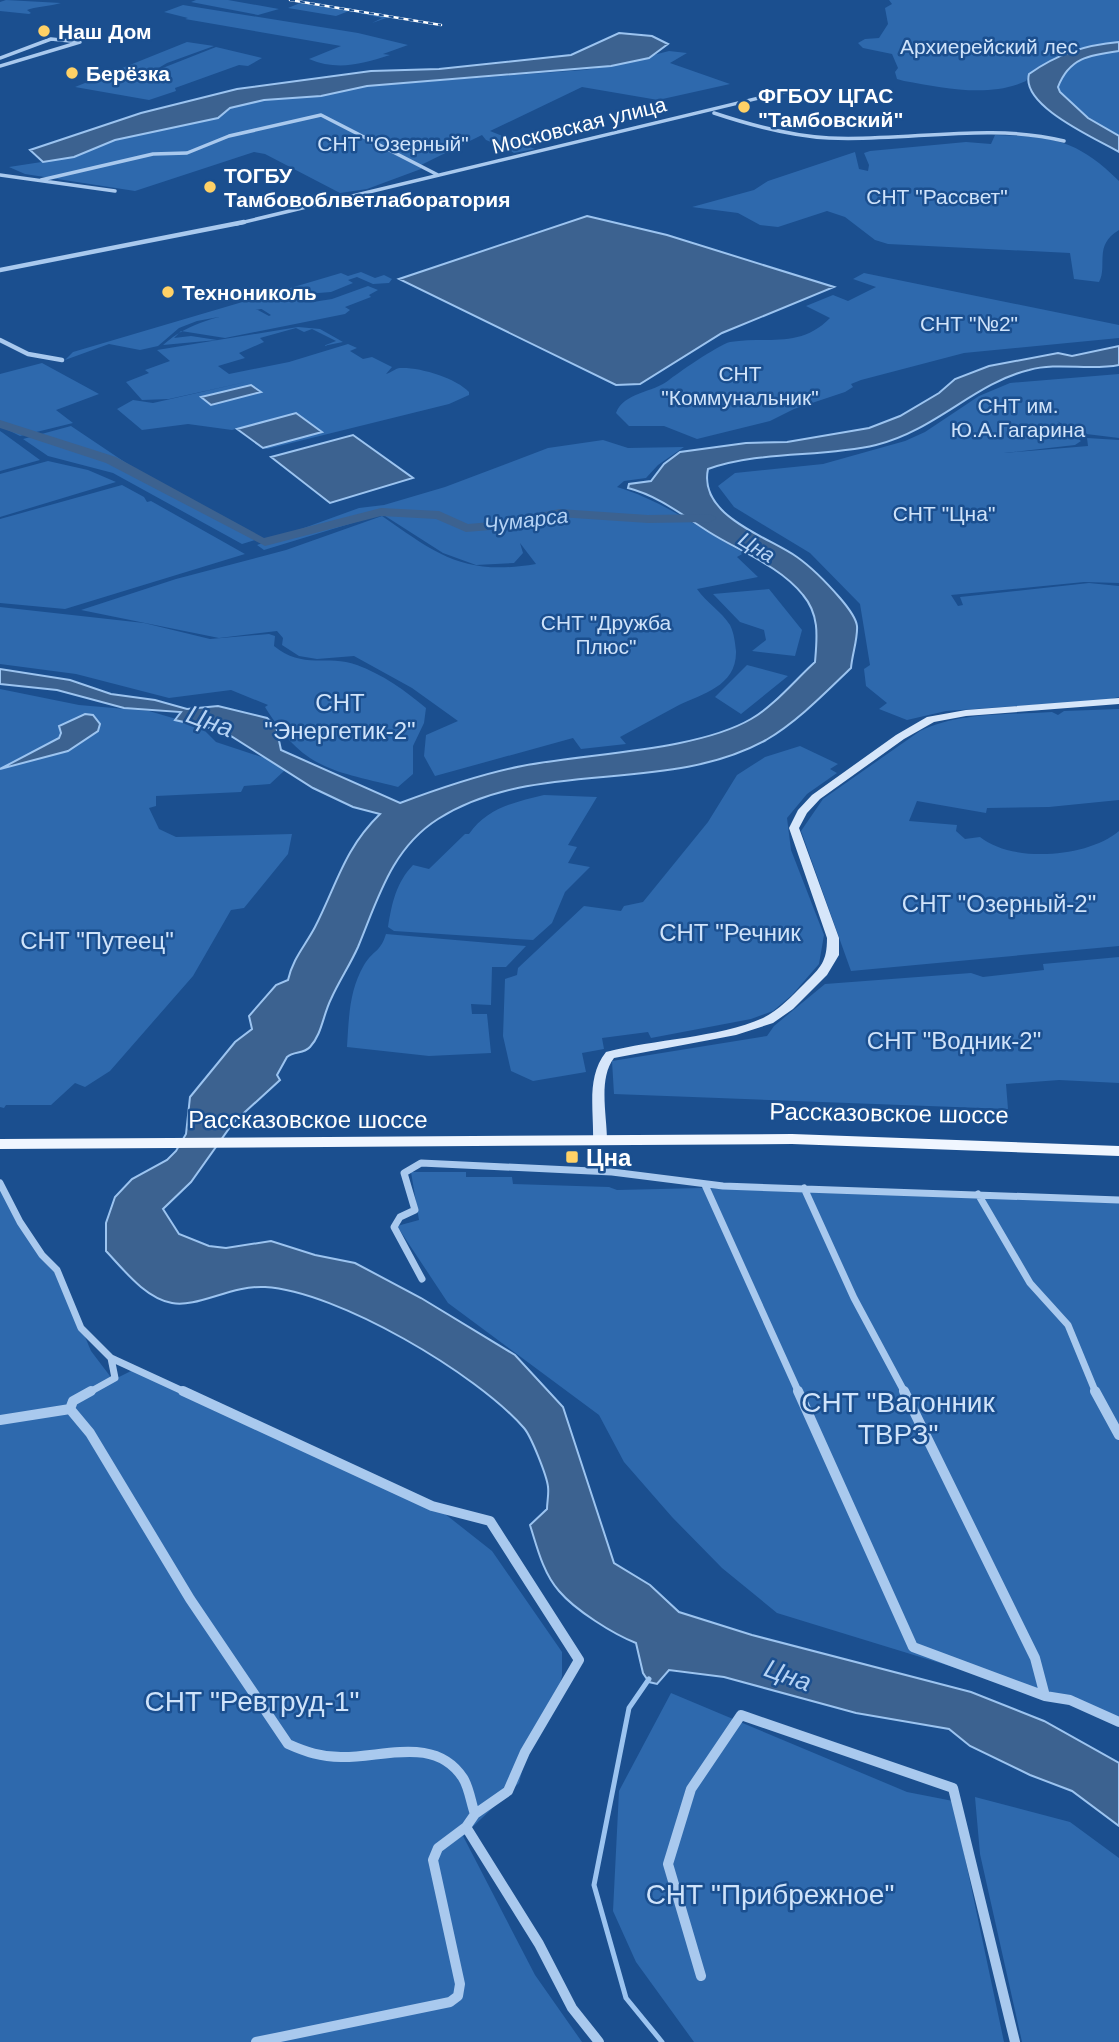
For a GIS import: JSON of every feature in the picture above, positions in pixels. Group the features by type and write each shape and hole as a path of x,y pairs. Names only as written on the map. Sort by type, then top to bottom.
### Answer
{"main road":[{"name":"Рассказовское шоссе","path":"608,1140 789,1131 1119,1142"},
{"name":"Рассказовское шоссе","path":"0,1144 792,1139 1119,1151"}],"street":[{"path":"0,58 51,39 80,42 0,66"},
{"name":"Московская улица","path":"0,270 210,230 796,89"},
{"path":"704,110 746,124 828,138 967,133 1039,135 1064,141"},
{"path":"694,113 710,118 716,116 713,114"},
{"path":"41,180 153,154 187,153 229,136 321,115 438,175"},
{"path":"0,175 114,191"},
{"path":"1,343 29,354 62,360"},
{"path":"608,1140 598,1074 603,1062 610,1055 763,1023 789,1006 827,966 833,955 833,938 794,828 802,812 816,797 853,769 931,719 966,713 1119,701"},
{"path":"422,1279 394,1227 400,1217 415,1210 404,1173 421,1163 612,1172 705,1185 1119,1200"},
{"path":"0,1184 20,1223 42,1255 57,1270 81,1328 111,1357 432,1506 490,1521 579,1660 525,1752 508,1791 475,1814 466,1827 438,1848 433,1860 460,1984 458,1996 450,2002 256,2042"},
{"path":"705,1185 913,1647 1045,1696 1070,1700 1119,1722"},
{"path":"804,1188 854,1298 914,1409 1035,1658 1045,1696"},
{"path":"978,1194 1030,1283 1068,1325 1081,1352 1097,1398 1119,1435"},
{"path":"70,1409 73,1401 116,1378 111,1357"},
{"path":"0,1420 70,1409"},
{"path":"70,1409 90,1433 225,1653 288,1744 302,1753 322,1757 408,1752 444,1756 457,1765 472,1795 475,1814"},
{"path":"701,1976 668,1864 691,1789 741,1715 953,1788 1015,2042"},
{"path":"466,1827 539,1944 572,2008 599,2042"}],"green space":[{"path":"228,0 279,9 258,15 191,2"},
{"name":"Архиерейский лес","path":"889,0 1119,0 1119,42 1092,45 1029,74 1026,81 997,89 966,90 904,81 897,79 895,72 898,68 892,54 863,48 858,43 865,39 879,38 888,24 885,8 892,4"},
{"path":"305,1 392,16 372,23 382,18 349,11 336,16 288,8"},
{"path":"0,2 61,3 27,10 31,13 29,14 0,11"},
{"path":"183,5 358,33 408,45 383,54 390,55 369,61 330,65 309,59 341,46 185,19 188,18 164,12"},
{"path":"187,42 214,46 167,63 150,73 216,47 262,58 248,66 239,65 149,100 75,87"},
{"name":"СНТ \"Озерный\"","path":"669,51 687,53 670,63 730,84 658,100 582,87 490,131 535,149 514,153 506,148 518,145 504,143 507,145 503,147 486,140 482,135 421,165 421,169 367,189 340,193 265,154 254,152 135,191 25,174 9,167 74,157 115,140 218,118 230,108 264,100 321,96 367,86 584,70"},
{"path":"1119,51 1119,136 1088,118 1058,87 1075,64 1098,54"},
{"name":"СНТ \"Рассвет\"","path":"995,135 1033,137 1063,143 1090,156 1119,181 1119,230 1106,242 1099,282 1074,279 1070,253 888,244 875,240 845,217 827,211 778,227 760,225 738,213 692,207 754,190 768,181 855,152 859,169 868,171 869,165 864,153 870,151 966,142 991,144"},
{"path":"361,272 375,278 384,275 392,279 389,283 373,284 357,277 348,280 353,283 331,292 306,294 314,298 313,302 332,299 368,286 378,290 369,295 371,297 345,307 350,310 345,314 225,338 182,331 221,316 179,328 158,346 140,350 109,344 65,360 73,352 341,273 348,276"},
{"name":"СНТ \"Коммунальник\"","path":"864,273 1119,325 1119,338 964,353 861,380 851,384 853,387 845,392 794,409 770,421 697,439 664,426 629,426 616,413 625,401 662,384 724,344 795,338 819,328 830,318 806,306 833,295 848,301 876,287 853,279"},
{"path":"298,327 320,329 343,342 323,346 336,341 312,329 304,332 296,328 260,338 264,342 239,353 245,358 218,366 229,374 289,362 348,344 357,348 350,351 363,359 372,357 392,367 386,374 400,368 427,371 456,382 469,392 469,395 449,404 267,449 263,448 321,432 296,413 232,430 188,424 142,430 117,409 133,400 153,403 250,381 169,399 142,400 126,382 149,373 145,370 170,361 157,350"},
{"path":"178,334 174,338 191,336 217,340 163,345"},
{"path":"42,363 99,394 56,410 73,423 20,436 0,426 0,374"},
{"path":"1119,374 1119,438 1078,433 1057,421 1081,441 1075,445 1004,453 1088,446 1087,438 1119,440 1119,583 1084,582 951,595 958,606 963,605 960,597 1089,583 1119,586 1119,697 946,711 907,720 879,709 887,703 866,686 864,669 870,665 860,604 810,553 734,507 718,486 735,473 823,464 905,441 925,432 979,396 1010,383"},
{"path":"71,426 147,477 262,538 242,544 113,473 48,456 23,439"},
{"path":"0,431 3,433 40,460 0,471"},
{"name":"СНТ \"Дружба Плюс\"","path":"603,440 628,448 684,447 658,465 646,478 624,481 617,487 651,500 744,553 737,557 758,577 697,589 730,625 736,651 731,673 716,687 620,737 626,744 581,749 573,738 435,776 424,756 426,735 458,721 412,688 354,656 317,659 299,656 282,645 283,638 277,631 219,638 81,610 176,579 286,550 382,516 436,551 476,565 443,553 382,514 264,550 257,545 359,508 384,505 445,487 548,448","holes":["520,543 536,564 511,567 476,565 514,563 523,553"]},
{"path":"48,461 88,470 116,482 0,517 0,474"},
{"path":"122,485 144,497 147,502 151,501 245,554 65,609 0,603 0,519"},
{"path":"769,589 802,630 795,656 752,651 766,640 764,630 740,622 713,594"},
{"name":"СНТ \"Энергетик-2\"","path":"0,607 144,623 210,639 269,634 275,636 274,646 295,658 357,665 376,673 426,708 424,723 413,746 413,774 398,787 337,771 321,764 293,744 265,707 268,705 231,690 169,698 76,674 0,664"},
{"path":"747,665 788,676 741,714 715,697"},
{"name":"СНТ \"Путеец\"","path":"0,689 79,705 149,711 200,726 216,742 283,764 284,771 270,784 244,786 241,792 156,796 156,806 149,808 159,829 176,837 292,834 288,854 244,908 231,910 193,976 110,1071 85,1087 75,1083 51,1105 0,1107"},
{"name":"СНТ \"Озерный-2\"","path":"1119,709 1119,800 1049,807 987,808 986,813 917,801 909,821 957,825 956,831 965,839 980,837 1011,851 1030,854 1069,852 1105,840 1119,831 1119,946 851,971 801,831 823,799 920,731 951,720"},
{"name":"СНТ \"Речник","path":"800,746 838,764 830,769 837,773 807,794 787,818 791,850 824,935 819,964 792,995 773,1011 751,1019 651,1038 648,1032 602,1038 604,1049 582,1053 586,1072 533,1081 511,1071 503,1036 505,979 517,975 518,968 584,906 621,911 624,906 643,902 708,822 737,775 765,757"},
{"path":"544,795 597,797 568,845 577,847 568,863 590,867 565,892 552,923 533,940 394,931 388,927 402,879 413,865 429,869 465,834 469,834 493,812"},
{"path":"386,934 526,946 506,967 492,967 491,1005 471,1004 472,1014 487,1014 491,1053 429,1056 347,1047 355,985 364,965 381,945"},
{"name":"СНТ \"Водник-2\"","path":"1119,957 1119,1083 1059,1080 1006,1084 1008,1109 614,1094 612,1061 767,1036 774,1026 825,984 971,973 983,977 1044,970 1043,964"},
{"name":"СНТ \"Вагонник ТВРЗ\"","path":"411,1172 466,1172 466,1177 512,1177 513,1184 609,1187 617,1190 702,1188 1119,1203 1119,1718 777,1613 722,1568 672,1517 624,1462 599,1415 448,1303 397,1226 419,1220"},
{"name":"СНТ \"Ревтруд-1\"","path":"0,1184 28,1233 57,1270 91,1351 113,1380 137,1368 440,1510 492,1551 562,1652 562,1676 556,1701 530,1740 519,1783 463,1836 535,1975 582,2042 0,2042"},
{"name":"СНТ \"Прибрежное\"","path":"671,1693 907,1792 953,1801 1004,2042 694,2042 636,1962 613,1911 619,1791"},
{"path":"975,1797 1070,1822 1119,1858 1119,2042 1022,2042 980,1854"}],"water":[{"path":"619,33 652,36 668,44 649,58 611,66 367,86 321,96 264,100 230,108 218,118 115,140 74,157 43,162 30,150 141,113 237,89 371,71 439,69 571,55"},
{"path":"1119,42 1119,51 1098,54 1074,64 1058,87 1088,118 1119,136 1119,152 1078,130 1048,109 1036,98 1029,86 1029,74 1072,52"},
{"path":"587,216 667,235 834,287 722,333 640,384 616,385 399,279"},
{"path":"1119,346 1119,365 1040,368 1009,376 918,429 876,445 834,452 749,459 708,469 708,485 713,500 724,512 815,571 848,608 857,626 851,668 789,725 766,740 727,757 686,767 516,788 476,800 438,819 422,831 408,845 388,876 314,1042 308,1049 287,1057 277,1075 280,1080 233,1123 191,1182 163,1209 179,1234 209,1246 226,1248 271,1241 315,1255 355,1263 421,1298 515,1355 563,1407 614,1563 650,1585 679,1612 752,1635 971,1692 1044,1721 1119,1763 1119,1826 1072,1791 1030,1775 970,1746 949,1729 856,1713 724,1677 669,1670 657,1684 649,1682 643,1673 636,1643 584,1613 553,1584 541,1560 530,1525 547,1509 548,1487 538,1456 524,1428 474,1384 404,1339 366,1319 295,1292 253,1287 182,1304 172,1303 153,1295 128,1274 106,1251 106,1223 115,1197 132,1179 167,1160 176,1151 186,1134 190,1097 235,1042 252,1029 249,1016 276,985 288,980 349,854 380,814 353,807 313,788 223,731 175,720 181,712 124,708 57,690 0,684 0,669 70,680 111,694 155,700 187,709 218,706 267,718 276,726 281,750 400,803 506,769 641,750 701,738 728,730 760,713 815,662 815,619 803,595 783,576 660,501 628,488 629,484 651,481 664,464 680,452 746,443 787,442 869,428 900,416 939,393 955,379 989,366 1058,353 1072,356"},
{"path":"251,385 261,392 211,405 201,397"},
{"path":"296,413 322,432 263,448 237,429"},
{"path":"353,435 413,478 330,503 271,457"},
{"path":"85,714 93,715 100,724 98,731 68,751 0,769 59,738 59,726"}],"waterway":[{"name":"Чумарса","path":"0,424 111,460 257,538"},
{"name":"Чумарса","path":"265,542 381,512 439,515 466,528 503,525 559,513 648,519 710,518"},
{"path":"649,1679 629,1708 594,1885 626,1998 662,2042"}],"railway":[{"path":"290,0 441,25"}],"place":[{"name":"Наш Дом","path":"44,31"},
{"name":"Берёзка","path":"72,73"},
{"name":"ФГБОУ ЦГАС \"Тамбовский\"","path":"744,107"},
{"name":"ТОГБУ Тамбовоблветлаборатория","path":"210,187"},
{"name":"Технониколь","path":"168,292"},
{"name":"Цна","path":"572,1157"}],"park label":[{"name":"СНТ \"№2\"","path":"969,323"},
{"name":"СНТ им. Ю.А.Гагарина","path":"1018,417"},
{"name":"СНТ \"Цна\"","path":"944,513"}]}
